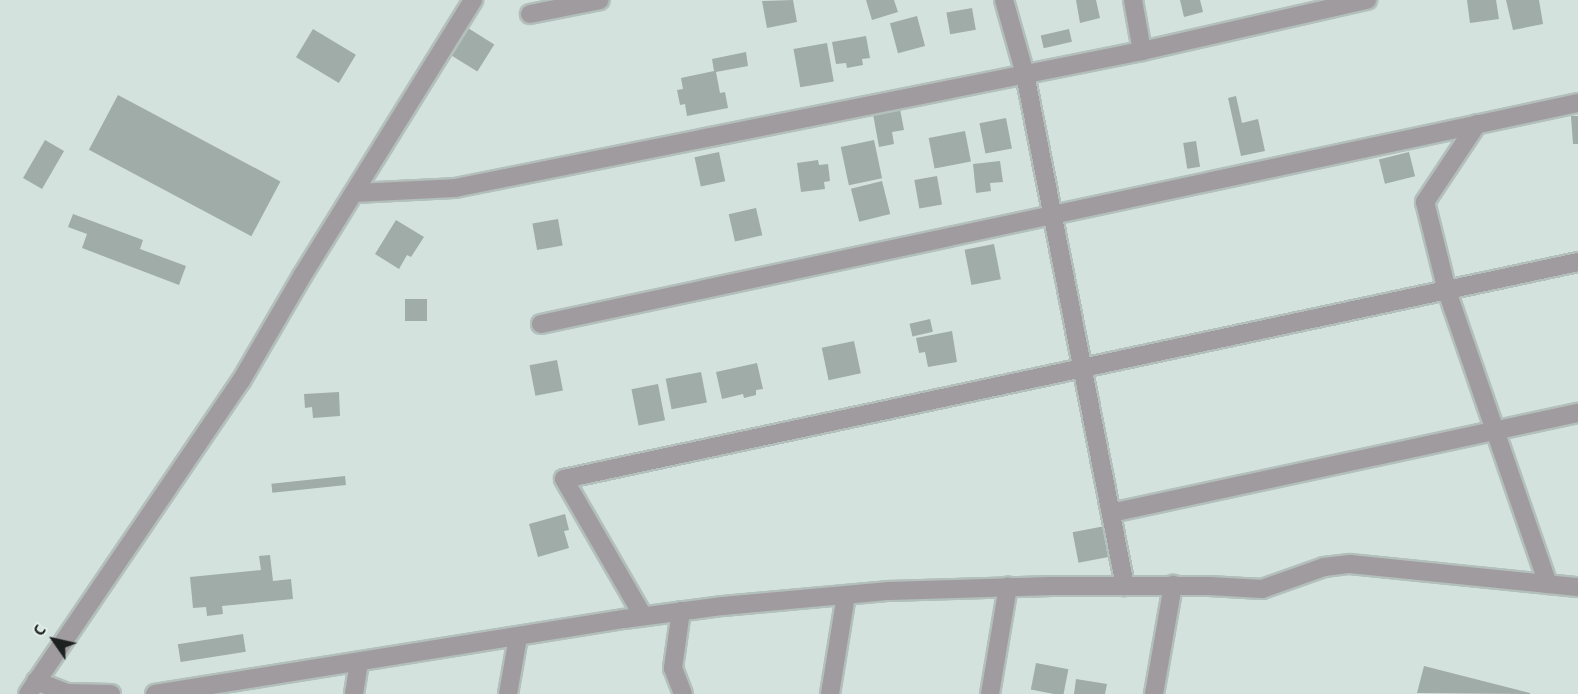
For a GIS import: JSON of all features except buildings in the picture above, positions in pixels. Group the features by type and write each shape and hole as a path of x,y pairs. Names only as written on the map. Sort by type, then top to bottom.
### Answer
{"street":[{"path":"111,694 67,693 32,687 241,381 474,0"},
{"path":"530,14 600,0"},
{"path":"1004,0 1025,74 1125,586"},
{"path":"1133,0 1142,51"},
{"path":"354,193 455,188 1142,51 1367,0"},
{"path":"541,324 1578,103"},
{"path":"1477,124 1425,202 1447,291 1548,584"},
{"path":"643,616 564,478 1578,262"},
{"path":"1111,513 1578,414"},
{"path":"155,694 188,692 643,616 846,595 1008,587 1173,585 1262,589 1324,567 1350,564 1578,587"},
{"path":"1154,694 1173,585"},
{"path":"990,694 1008,587"},
{"path":"830,694 846,595"},
{"path":"668,694 681,611"},
{"path":"508,694 518,637"},
{"path":"354,694 359,663"},
{"path":"672,668 683,694"}]}
